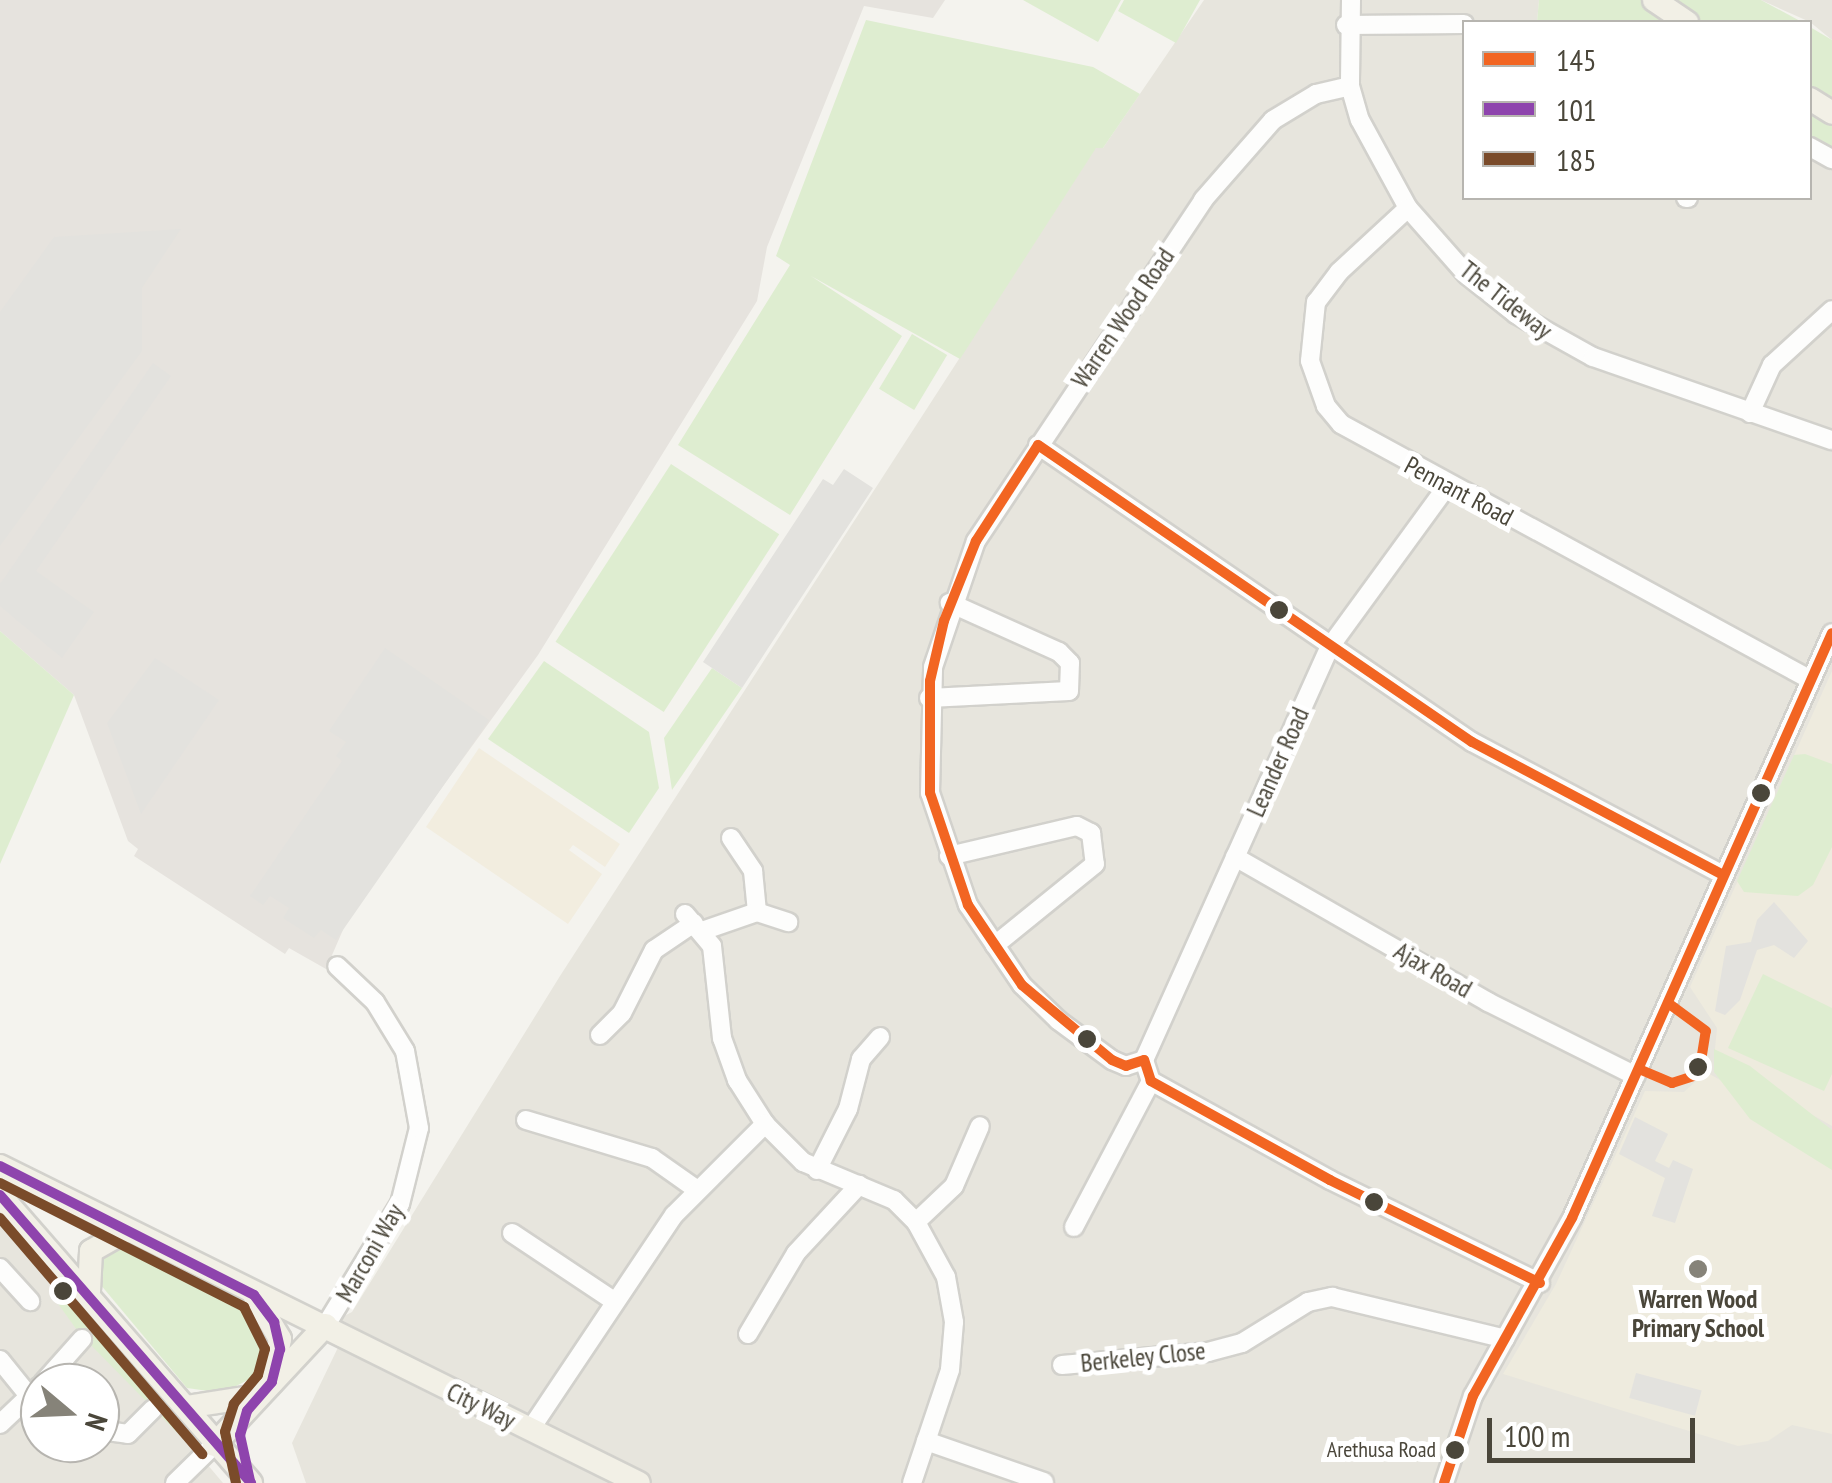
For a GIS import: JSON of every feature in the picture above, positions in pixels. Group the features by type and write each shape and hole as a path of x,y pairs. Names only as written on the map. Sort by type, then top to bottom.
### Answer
{"main road":[{"path":"1654,0 1685,20"},
{"name":"City Way","path":"0,1166 639,1483"},
{"path":"0,1194 89,1291 214,1445 250,1482"},
{"path":"89,1291 92,1252 126,1230"},
{"path":"250,1482 239,1442 280,1339 254,1295"},
{"path":"214,1445 299,1359 326,1325"},
{"path":"299,1359 359,1347"},
{"path":"186,1407 260,1396"}],"street":[{"name":"The Tideway","path":"1350,0 1346,25 1350,86 1376,153 1408,208 1466,276 1557,340 1832,440"},
{"path":"1346,25 1462,24"},
{"name":"Warren Wood Road","path":"1144,1060 1126,1066 1087,1043 1022,985 968,905 930,793 929,698 950,603 976,542 1240,150 1296,104 1350,86"},
{"name":"Pennant Road","path":"1408,208 1339,272 1316,302 1310,361 1326,406 1341,424 1811,680"},
{"path":"1750,413 1772,365 1832,310"},
{"path":"1038,445 1329,648 1472,742 1723,875"},
{"name":"Leander Road","path":"1144,1060 1329,648 1448,485"},
{"path":"929,698 1069,692 1070,663 1059,652 950,603"},
{"path":"1444,1483 1473,1396 1540,1283 1832,633"},
{"path":"949,856 1077,826 1091,833 1096,864 996,945"},
{"path":"730,838 753,871 757,912"},
{"name":"Ajax Road","path":"1236,857 1488,1002 1636,1076"},
{"path":"600,1035 622,1013 654,950 693,922 757,912 788,922"},
{"path":"693,922 716,962 728,1055 765,1124 817,1170 894,1200 916,1222 946,1277 954,1322 950,1370 912,1483"},
{"name":"Marconi Way","path":"326,1325 400,1204 418,1128 413,1076 399,1040 374,1002 336,966"},
{"path":"817,1170 848,1109 861,1058 880,1037"},
{"path":"1144,1060 1151,1081 1330,1180 1540,1283"},
{"path":"1074,1228 1151,1081"},
{"path":"526,1120 652,1158 696,1189"},
{"path":"530,1430 614,1301 696,1189 765,1124"},
{"path":"916,1222 954,1186 980,1126"},
{"path":"748,1334 796,1253 860,1185"},
{"path":"512,1233 614,1301"},
{"path":"0,1268 30,1300"},
{"name":"Berkeley Close","path":"1062,1365 1208,1352 1242,1343 1308,1302 1332,1297 1505,1340"},
{"path":"61,1363 82,1339"},
{"path":"0,1360 20,1379"},
{"path":"0,1424 20,1406"},
{"path":"120,1433 128,1434 153,1409"},
{"path":"926,1441 1044,1482"},
{"path":"174,1483 214,1445"}],"shaded area":[{"path":"0,0 945,0 933,18 864,6 767,247 757,301 538,655 349,916 326,969 289,948 285,954 134,856 138,849 128,841 74,695 0,631"},
{"path":"1204,0 1539,0 1537,20 1462,20 1462,200 1812,200 1812,148 1832,159 1832,1483 306,1483 292,1443 344,1335 326,1325 352,1312 560,976 1096,147 1103,148"},
{"path":"1761,0 1832,0 1832,40 1812,20"},
{"path":"181,229 142,288 142,351 0,546 0,312 54,237"},
{"path":"153,363 171,376 36,571 94,612 62,658 0,606 0,584"},
{"path":"844,469 873,488 742,688 703,662 823,479 833,485"},
{"path":"385,648 489,720 336,940 321,930 314,938 283,918 289,908 270,896 263,905 250,896 342,761 336,756 346,742 329,731"},
{"path":"155,658 219,700 141,814 107,723"},
{"path":"1832,671 1832,1126 1714,1059 1717,1028 1690,987"},
{"path":"479,748 620,844 605,867 573,845 569,850 602,874 568,924 426,827"},
{"path":"1774,902 1808,941 1794,958 1774,945 1757,950 1740,1000 1725,1015 1715,1011 1726,946 1751,942 1757,920"},
{"name":"Warren Wood Primary School","path":"1706,1072 1832,1143 1832,1434 1792,1425 1768,1441 1738,1446 1503,1374 1556,1284 1645,1091 1684,1092"},
{"path":"1635,1117 1668,1134 1655,1161 1669,1168 1673,1160 1693,1169 1675,1223 1652,1216 1665,1178 1619,1154"},
{"path":"0,1212 53,1248 43,1270 223,1483 0,1483"},
{"path":"1636,1373 1702,1391 1695,1416 1629,1398"}],"green space":[{"path":"1023,0 1121,0 1098,42"},
{"path":"1124,0 1200,0 1176,43 1118,11"},
{"path":"1539,0 1761,0 1798,20 1537,20"},
{"path":"866,20 1093,67 1140,94 1103,148 1096,148 960,359 811,276 902,336 790,515 678,445 790,265 776,256"},
{"path":"1812,28 1832,40 1832,159 1812,148"},
{"path":"912,334 947,355 914,410 879,389"},
{"path":"671,464 779,534 664,712 556,642"},
{"path":"0,631 74,695 0,864"},
{"path":"544,661 649,732 659,788 629,833 488,739"},
{"path":"712,668 742,688 672,790 664,738"},
{"path":"1805,754 1832,764 1832,847 1813,885 1798,896 1744,892 1737,881 1794,755"},
{"path":"1763,974 1832,1008 1832,1074 1824,1091 1728,1048"},
{"path":"1714,1049 1750,1066 1832,1130 1832,1170 1750,1119 1714,1072"},
{"path":"0,1208 197,1435 195,1451 120,1375 120,1363 108,1363 79,1333 54,1298 59,1289 0,1226"},
{"path":"120,1240 254,1307 268,1345 254,1377 222,1393 187,1388 100,1284 95,1259"}],"transit line":[{"name":"145","path":"1540,1283 1330,1180 1151,1081 1144,1060 1126,1066 1112,1060 1022,985 968,905 930,793 930,681 944,621 976,541 1038,445 1472,742 1723,875"},
{"name":"145","path":"1444,1483 1473,1396 1572,1218 1832,633"},
{"name":"145","path":"1639,1069 1672,1083 1693,1076 1701,1061 1706,1031 1668,1003"},
{"name":"101","path":"0,1166 254,1295 274,1322 280,1349 272,1382 247,1411 240,1435 250,1481"},
{"name":"185","path":"0,1183 244,1307 265,1349 258,1375 234,1404 225,1432 236,1483"},
{"name":"101","path":"0,1195 251,1483"},
{"name":"185","path":"0,1218 202,1454"}],"place":[{"name":"Warren Wood Primary School","path":"1698,1269"},
{"name":"Arethusa Road","path":"1455,1450"}]}
